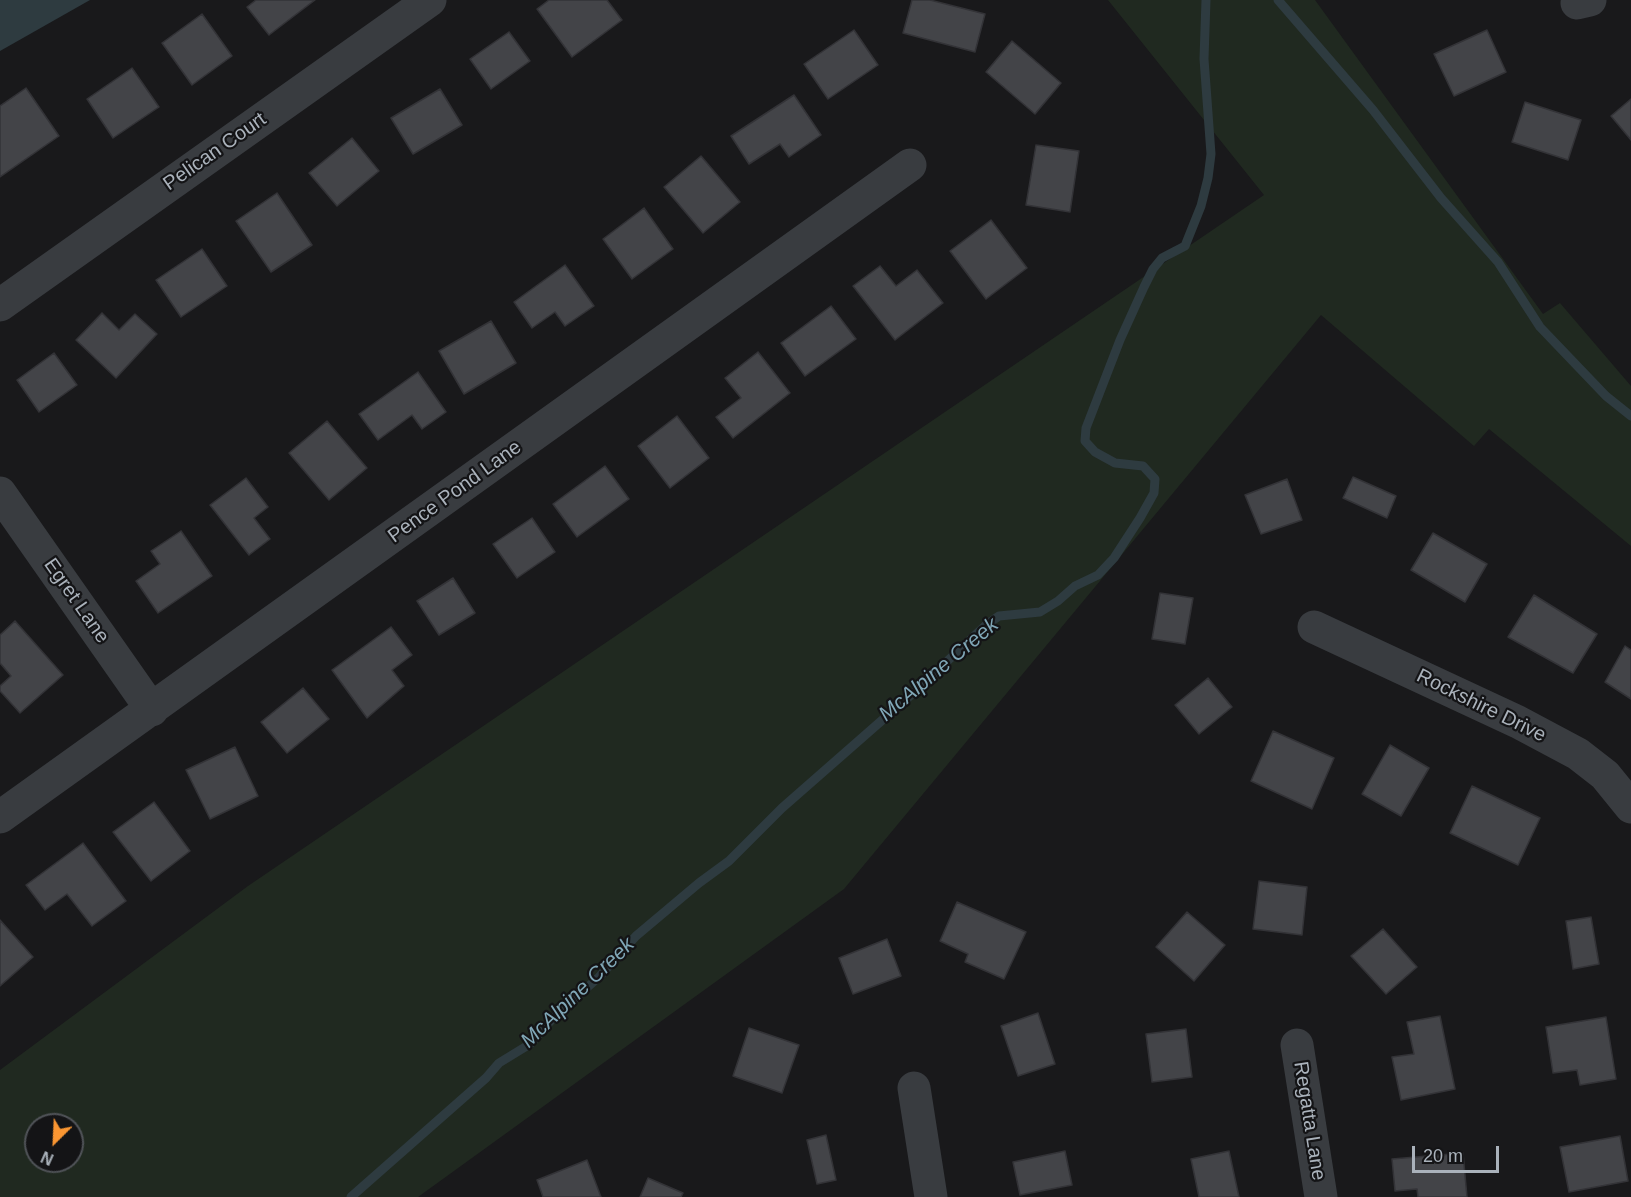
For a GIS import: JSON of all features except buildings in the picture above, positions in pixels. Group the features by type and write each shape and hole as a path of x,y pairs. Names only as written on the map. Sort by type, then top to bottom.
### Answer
{"street":[{"name":"Pelican Court","path":"0,305 430,0"},
{"name":"Pence Pond Lane","path":"0,817 910,165"},
{"name":"Egret Lane","path":"0,493 152,710"},
{"name":"Rockshire Drive","path":"1314,627 1518,722 1578,754 1605,775 1631,807"},
{"name":"Regatta Lane","path":"1297,1045 1322,1197"},
{"path":"914,1088 931,1197"}],"shaded area":[{"path":"0,0 90,0 0,51"},
{"path":"1108,0 1315,0 1543,314 1560,303 1631,386 1631,546 1489,429 1474,446 1321,315 844,889 418,1197 0,1197 0,1070 248,886 1264,195"}],"waterway":[{"name":"McAlpine Creek","path":"351,1197 486,1078 499,1063 530,1044 554,1017 599,977 636,936 729,861 782,808 912,694 986,625 999,616 1040,612 1058,601 1075,586 1098,575 1114,558 1154,493 1155,479 1143,466 1115,463 1095,452 1085,441 1086,428 1120,340 1153,269 1162,258 1185,246 1201,206 1211,154 1204,59 1206,0"},
{"path":"1278,0 1373,110 1441,198 1498,262 1540,327 1606,396 1631,416"}]}
